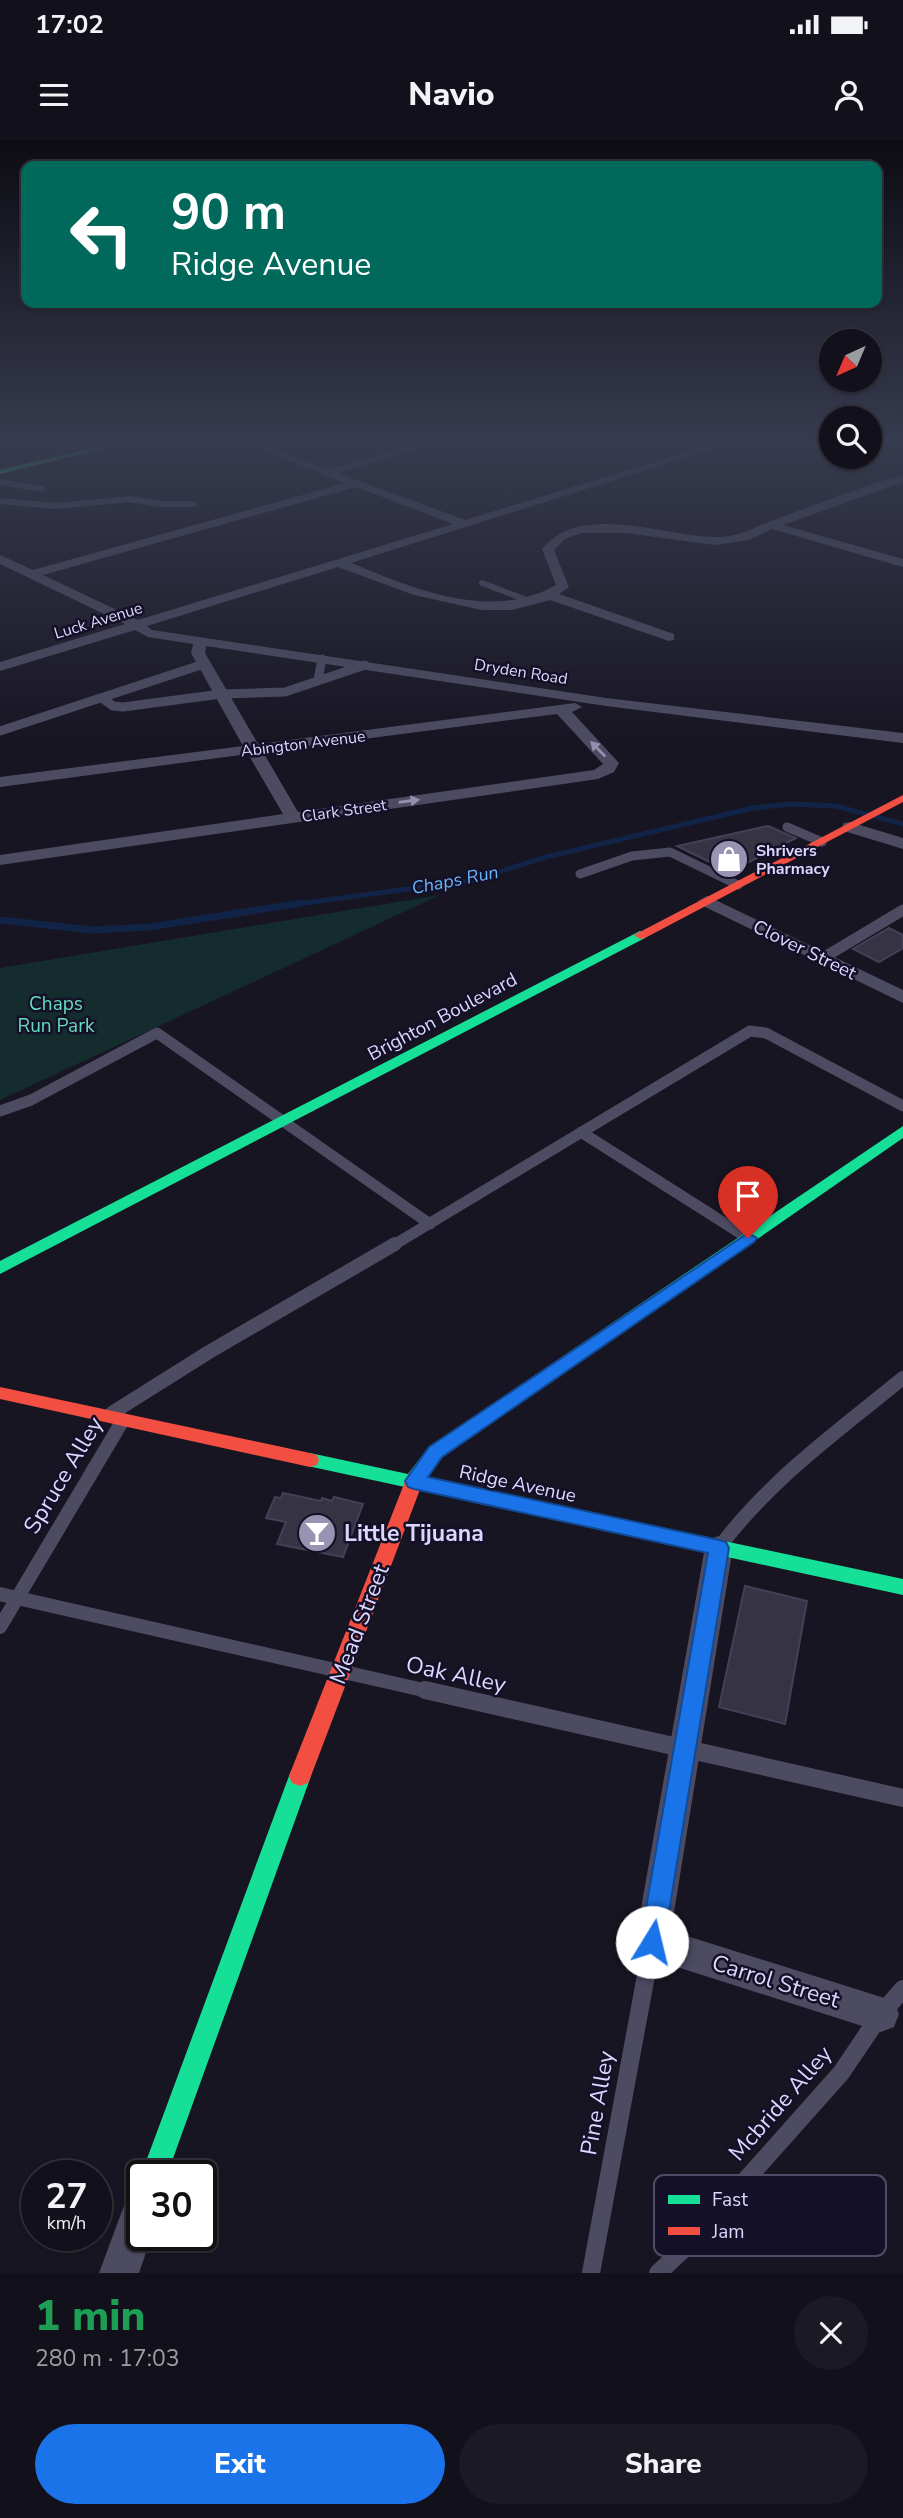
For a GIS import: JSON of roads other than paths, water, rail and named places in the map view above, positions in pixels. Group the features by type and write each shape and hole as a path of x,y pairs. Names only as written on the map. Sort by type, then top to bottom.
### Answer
{"street":[{"path":"32,574 145,543"},
{"name":"Luck Avenue","path":"0,667 402,543"},
{"path":"337,562 415,592 478,604 515,605 552,596 563,587 548,549 551,543"},
{"path":"831,543 903,563"},
{"path":"0,559 137,625"},
{"path":"552,596 669,637"},
{"name":"Dryden Road","path":"137,625 148,634 606,702 903,738"},
{"path":"200,640 198,653 293,817"},
{"name":"Abington Avenue","path":"0,782 606,702"},
{"name":"Clark Street","path":"0,860 598,774 608,769 611,763 561,709"},
{"name":"Brighton Boulevard","path":"0,1268 903,798"},
{"path":"855,824 903,844"},
{"name":"Clover Street","path":"707,901 903,997"},
{"name":"Mead Street","path":"159,2160 283,1819 414,1481 436,1452 903,1131"},
{"name":"Ridge Avenue","path":"0,1393 903,1587"},
{"path":"652,1942 719,1548"},
{"name":"Carrol Street","path":"652,1942 881,2014"},
{"path":"119,2273 127,2251"}],"lane":[{"path":"482,583 532,602"},
{"path":"318,680 322,659"},
{"path":"0,731 204,664"},
{"path":"102,698 113,706 123,707 221,694 285,692 318,680 349,673 365,665"},
{"path":"787,827 822,842"},
{"path":"580,874 632,856 670,852 738,885"},
{"path":"823,957 902,911"},
{"path":"116,1417 209,1352 430,1224 750,1031 766,1033 903,1106"},
{"path":"0,1111 31,1100 157,1033 430,1224"},
{"path":"581,1132 748,1238"},
{"path":"719,1548 734,1525 773,1486 903,1378"},
{"name":"Spruce Alley","path":"0,1628 8,1596 116,1417"},
{"name":"Oak Alley","path":"8,1596 903,1798"},
{"name":"Pine Alley","path":"591,2273 652,1942"},
{"name":"Mcbride Alley","path":"750,2175 841,2073 881,2014 903,1989"},
{"name":"Mcbride Alley","path":"658,2273 676,2256"}],"waterway":[{"name":"Chaps Run","path":"290,905 474,880 546,857 753,808 792,804 836,806 903,824"},
{"name":"Chaps Run","path":"0,920 92,930 150,927 301,903"}],"place":[{"name":"Shrivers Pharmacy","path":"729,859"},
{"name":"Little Tijuana","path":"317,1533"}],"park label":[{"name":"Chaps Run Park","path":"56,1014"}]}
